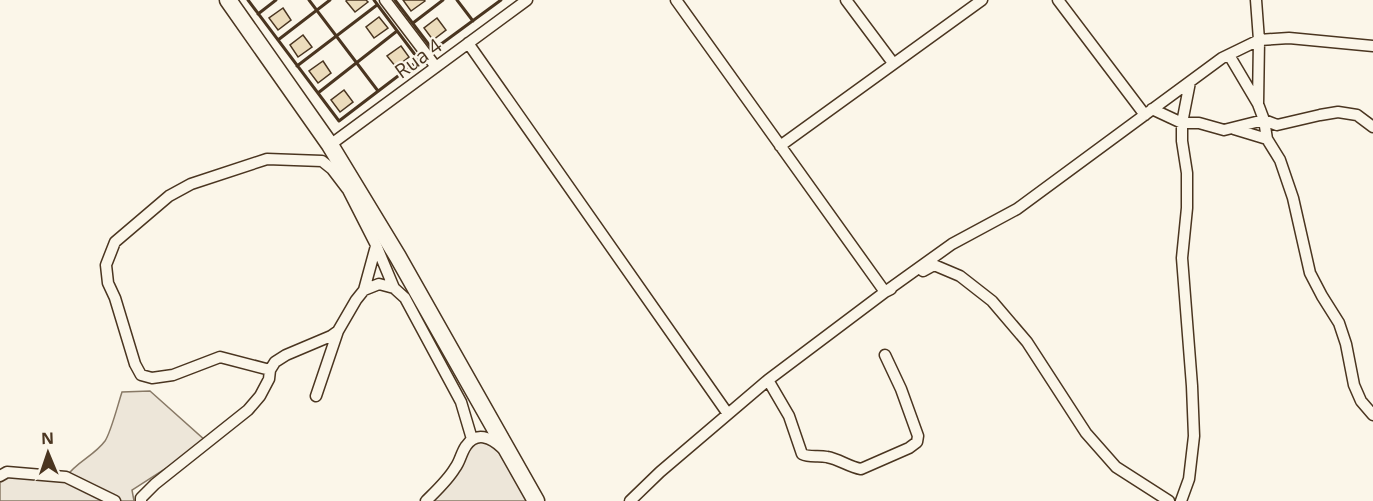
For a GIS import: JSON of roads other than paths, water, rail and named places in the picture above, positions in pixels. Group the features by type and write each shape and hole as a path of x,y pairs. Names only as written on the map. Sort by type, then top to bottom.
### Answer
{"main road":[{"path":"228,0 330,145 398,256 536,501"}],"street":[{"path":"386,0 435,67"},
{"name":"Rua 4","path":"330,145 527,0"},
{"path":"676,0 885,292"},
{"path":"846,0 893,63"},
{"path":"780,146 982,0"},
{"path":"1058,0 1148,112 1182,123 1199,123 1224,130 1264,120 1277,125 1338,112 1357,115 1373,127"},
{"path":"1256,0 1259,40 1258,104"},
{"path":"630,501 660,472 768,380 885,292 952,244 1017,209 1222,58 1259,40 1290,38 1373,46"},
{"path":"468,43 728,414"},
{"path":"1229,55 1258,104 1264,120 1267,139 1280,160 1293,198 1310,273 1339,323 1346,344 1354,385 1361,401 1373,415"},
{"path":"1181,501 1189,478 1194,436 1182,278 1187,173 1182,123 1190,82"},
{"path":"1234,129 1267,139"},
{"path":"270,370 220,357 172,375 152,378 141,375 135,364 115,298 108,284 106,265 116,242 169,196 191,184 267,159 322,161 332,169 348,190 376,245 394,288 405,298 461,402 472,439"},
{"path":"316,396 338,331 364,290 376,245"},
{"path":"885,292 934,265 960,276 992,302 1027,342 1086,433 1116,467 1169,501"},
{"path":"364,290 379,284 394,288"},
{"path":"141,501 141,498 154,484 248,410 260,396 275,362 338,331"},
{"path":"768,380 789,416 802,454 825,456 861,469 909,448 917,442 918,436 902,389 885,355"},
{"path":"426,501 456,468 466,446 472,439 483,436 495,441 511,457"},
{"path":"0,476 7,472 66,477 115,501"}]}
